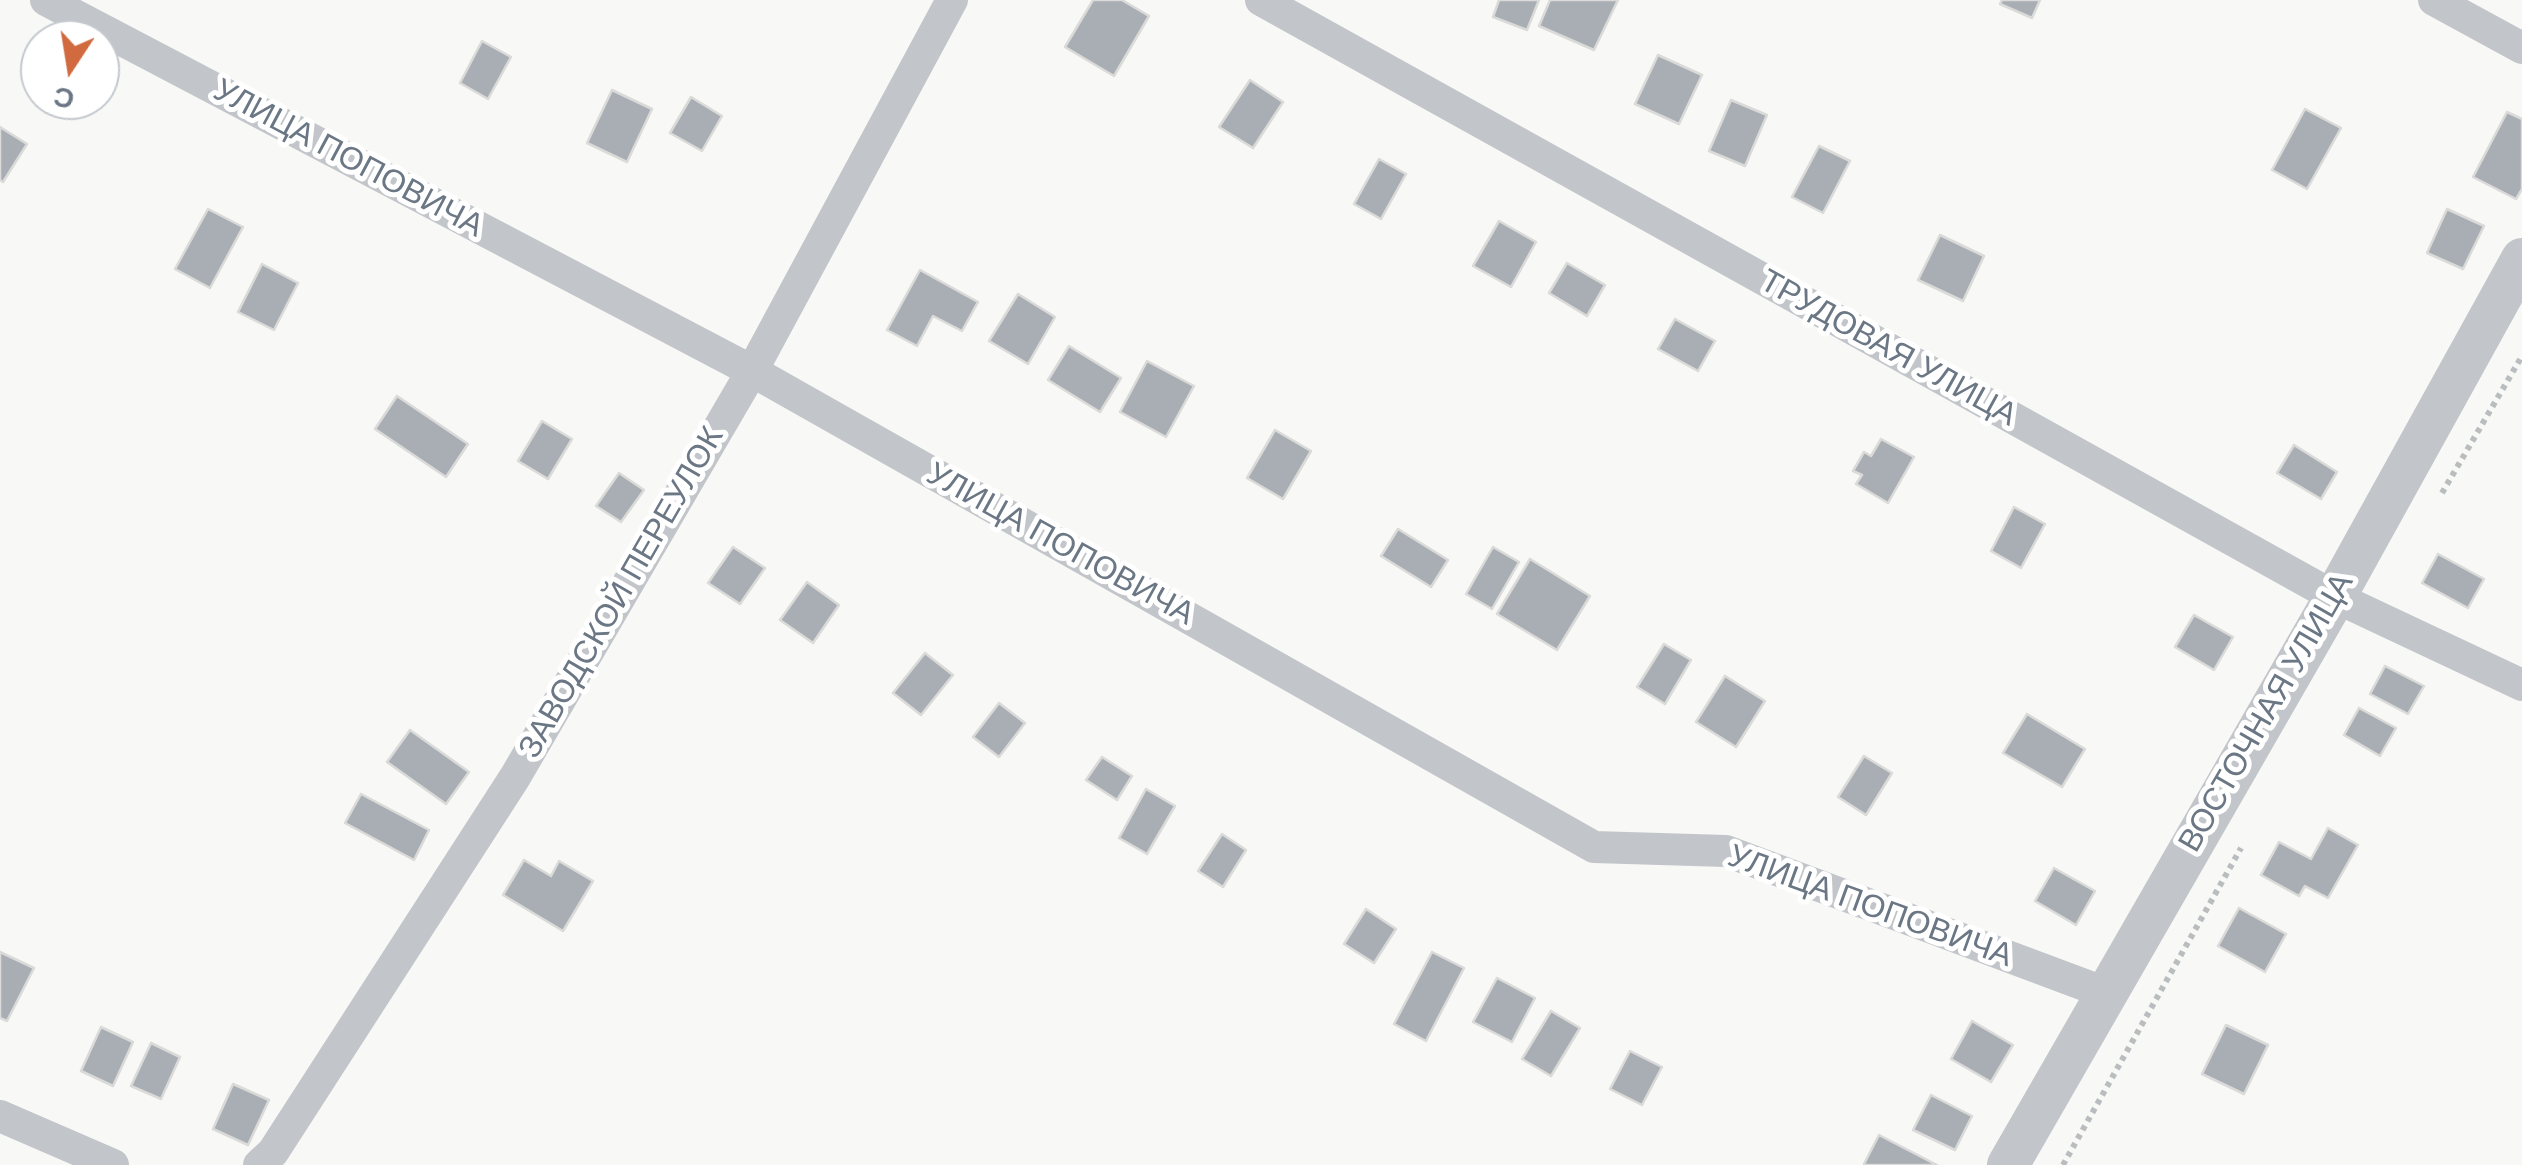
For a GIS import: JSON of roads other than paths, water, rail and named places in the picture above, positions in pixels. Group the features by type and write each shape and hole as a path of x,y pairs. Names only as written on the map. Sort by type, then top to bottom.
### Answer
{"street":[{"name":"УЛИЦА ПОПОВИЧА","path":"46,0 752,371 1594,847 1726,851 2106,993"},
{"name":"ЗАВОДСКОЙ ПЕРЕУЛОК","path":"259,1165 273,1152 515,777 752,371 952,0"},
{"name":"ТРУДОВАЯ УЛИЦА","path":"1261,0 2334,597 2522,685"},
{"path":"2434,0 2522,48"},
{"name":"ВОСТОЧНАЯ УЛИЦА","path":"2008,1165 2334,597 2522,259"},
{"path":"0,1116 113,1165"}]}
